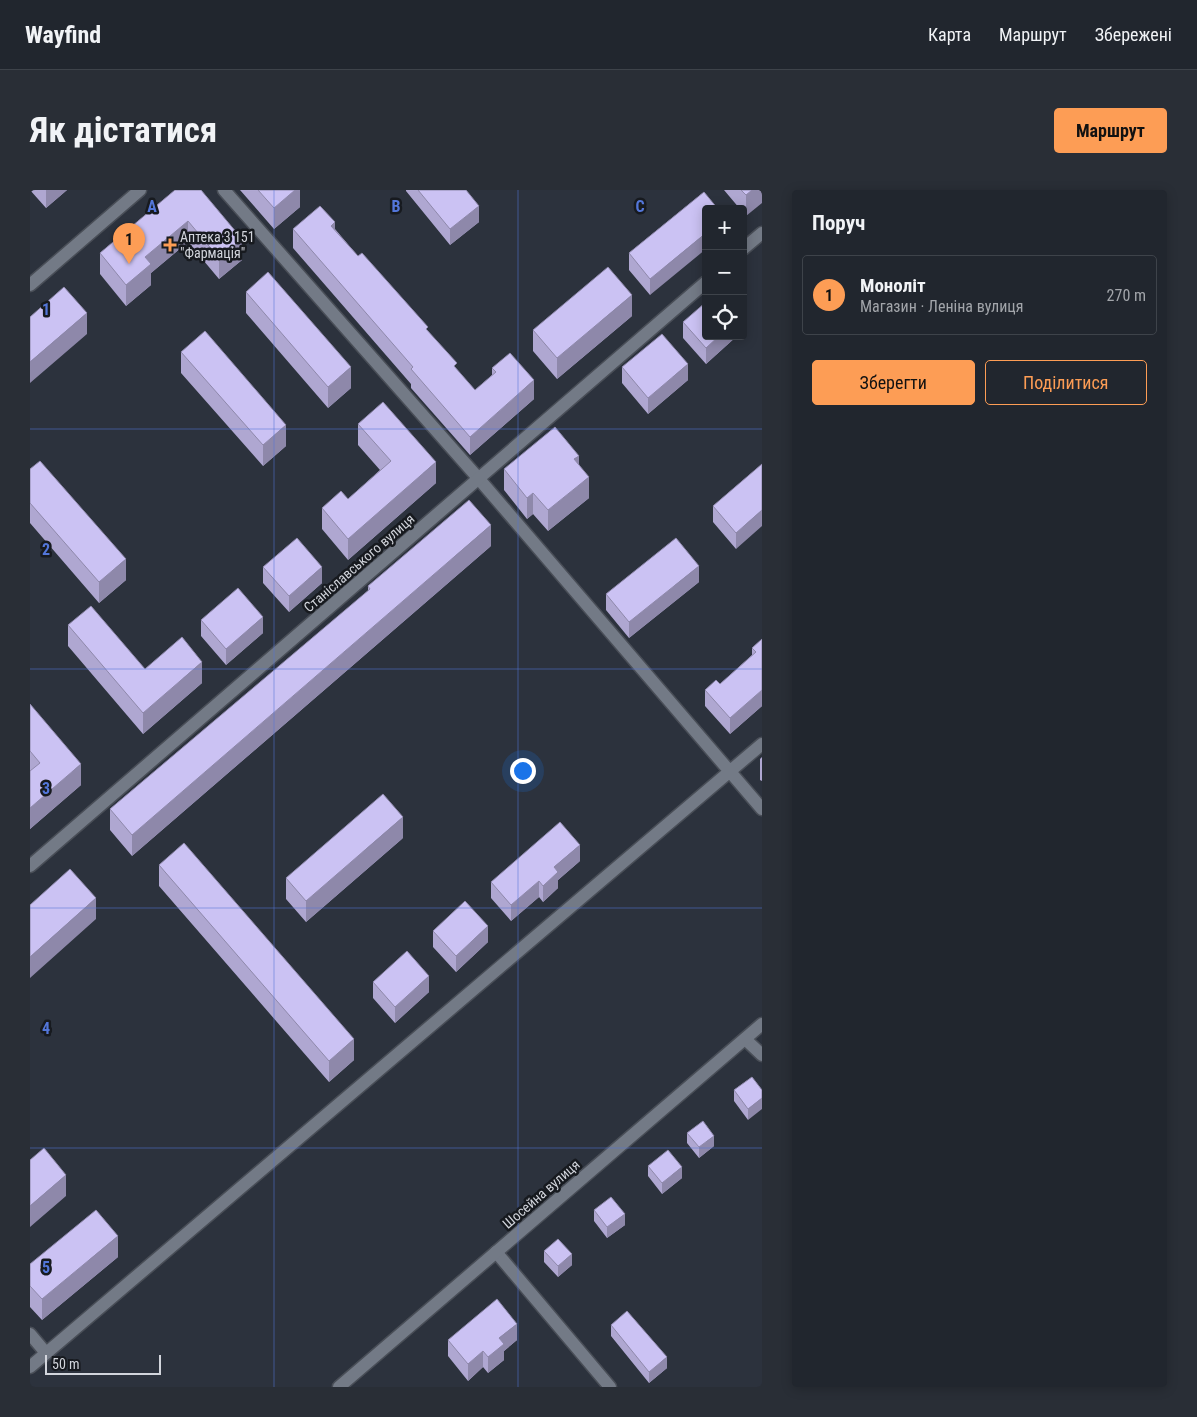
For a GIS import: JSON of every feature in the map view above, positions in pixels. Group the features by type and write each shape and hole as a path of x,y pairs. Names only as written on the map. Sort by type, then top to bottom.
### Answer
{"street":[{"path":"30,285 140,190"},
{"path":"224,190 479,479 762,809"},
{"path":"747,246 762,233"},
{"name":"Станіславського вулиця","path":"30,866 702,285"},
{"path":"30,1367 762,744"},
{"name":"Шосейна вулиця","path":"339,1387 762,1024"},
{"path":"745,1039 762,1055"},
{"path":"496,1252 610,1387"},
{"path":"30,1334 46,1353"}],"building":[{"path":"175,190 201,190 242,239 219,258 188,221 145,257 151,264 126,285 100,253"},
{"path":"258,190 295,190 274,208"},
{"path":"418,190 466,190 479,206 450,229"},
{"path":"741,190 752,190 746,195"},
{"path":"704,192 715,205 702,205 702,236 650,279 629,253"},
{"path":"320,206 335,222 331,226 358,256 362,253 428,327 426,329 457,363 454,366 475,390 496,372 492,368 510,353 534,380 470,437 411,369 413,367 293,229"},
{"path":"608,267 632,295 557,358 533,330"},
{"path":"268,272 351,367 328,387 246,292"},
{"path":"64,287 87,313 30,362 30,317"},
{"path":"702,305 702,340 715,340 706,348 683,322"},
{"path":"205,331 286,425 263,445 181,352"},
{"path":"662,334 688,364 648,398 622,367"},
{"path":"383,402 436,462 348,539 322,508 341,491 348,499 391,461 358,424"},
{"path":"555,427 579,456 574,459 589,477 548,510 533,493 527,498 504,469"},
{"path":"40,461 126,559 99,582 30,503 30,469"},
{"path":"762,464 762,510 736,533 713,506"},
{"path":"469,500 491,525 132,835 110,809 370,589 368,586"},
{"path":"297,538 322,567 289,596 263,567"},
{"path":"676,538 699,566 629,622 606,594"},
{"path":"238,588 263,617 226,649 201,620"},
{"path":"91,606 145,669 182,637 202,662 143,713 68,625"},
{"path":"762,639 762,690 730,718 705,690 716,680 720,684 756,652 752,648"},
{"path":"30,704 81,764 30,808 30,771 40,763 30,751"},
{"path":"383,794 403,817 306,901 286,878"},
{"path":"560,822 580,845 554,867 558,872 543,886 539,881 511,905 491,882"},
{"path":"184,843 354,1039 329,1061 159,865"},
{"path":"70,869 96,898 30,957 30,905"},
{"path":"465,901 488,926 456,956 433,931"},
{"path":"407,951 429,976 395,1007 373,982"},
{"path":"752,1077 762,1090 762,1098 748,1109 734,1090"},
{"path":"703,1121 714,1136 699,1147 687,1133"},
{"path":"44,1148 66,1175 30,1206 30,1160"},
{"path":"668,1150 682,1167 662,1183 648,1166"},
{"path":"611,1197 625,1214 607,1227 594,1210"},
{"path":"96,1210 118,1236 42,1299 30,1286 30,1264"},
{"path":"558,1239 572,1254 558,1266 544,1251"},
{"path":"497,1299 517,1324 499,1338 504,1344 488,1357 483,1351 468,1364 448,1340"},
{"path":"627,1311 667,1357 649,1372 611,1325"}],"place":[{"name":"Аптека 3 151 \"Фармація\"","path":"170,245"},
{"name":"Моноліт","path":"129,264"}]}
